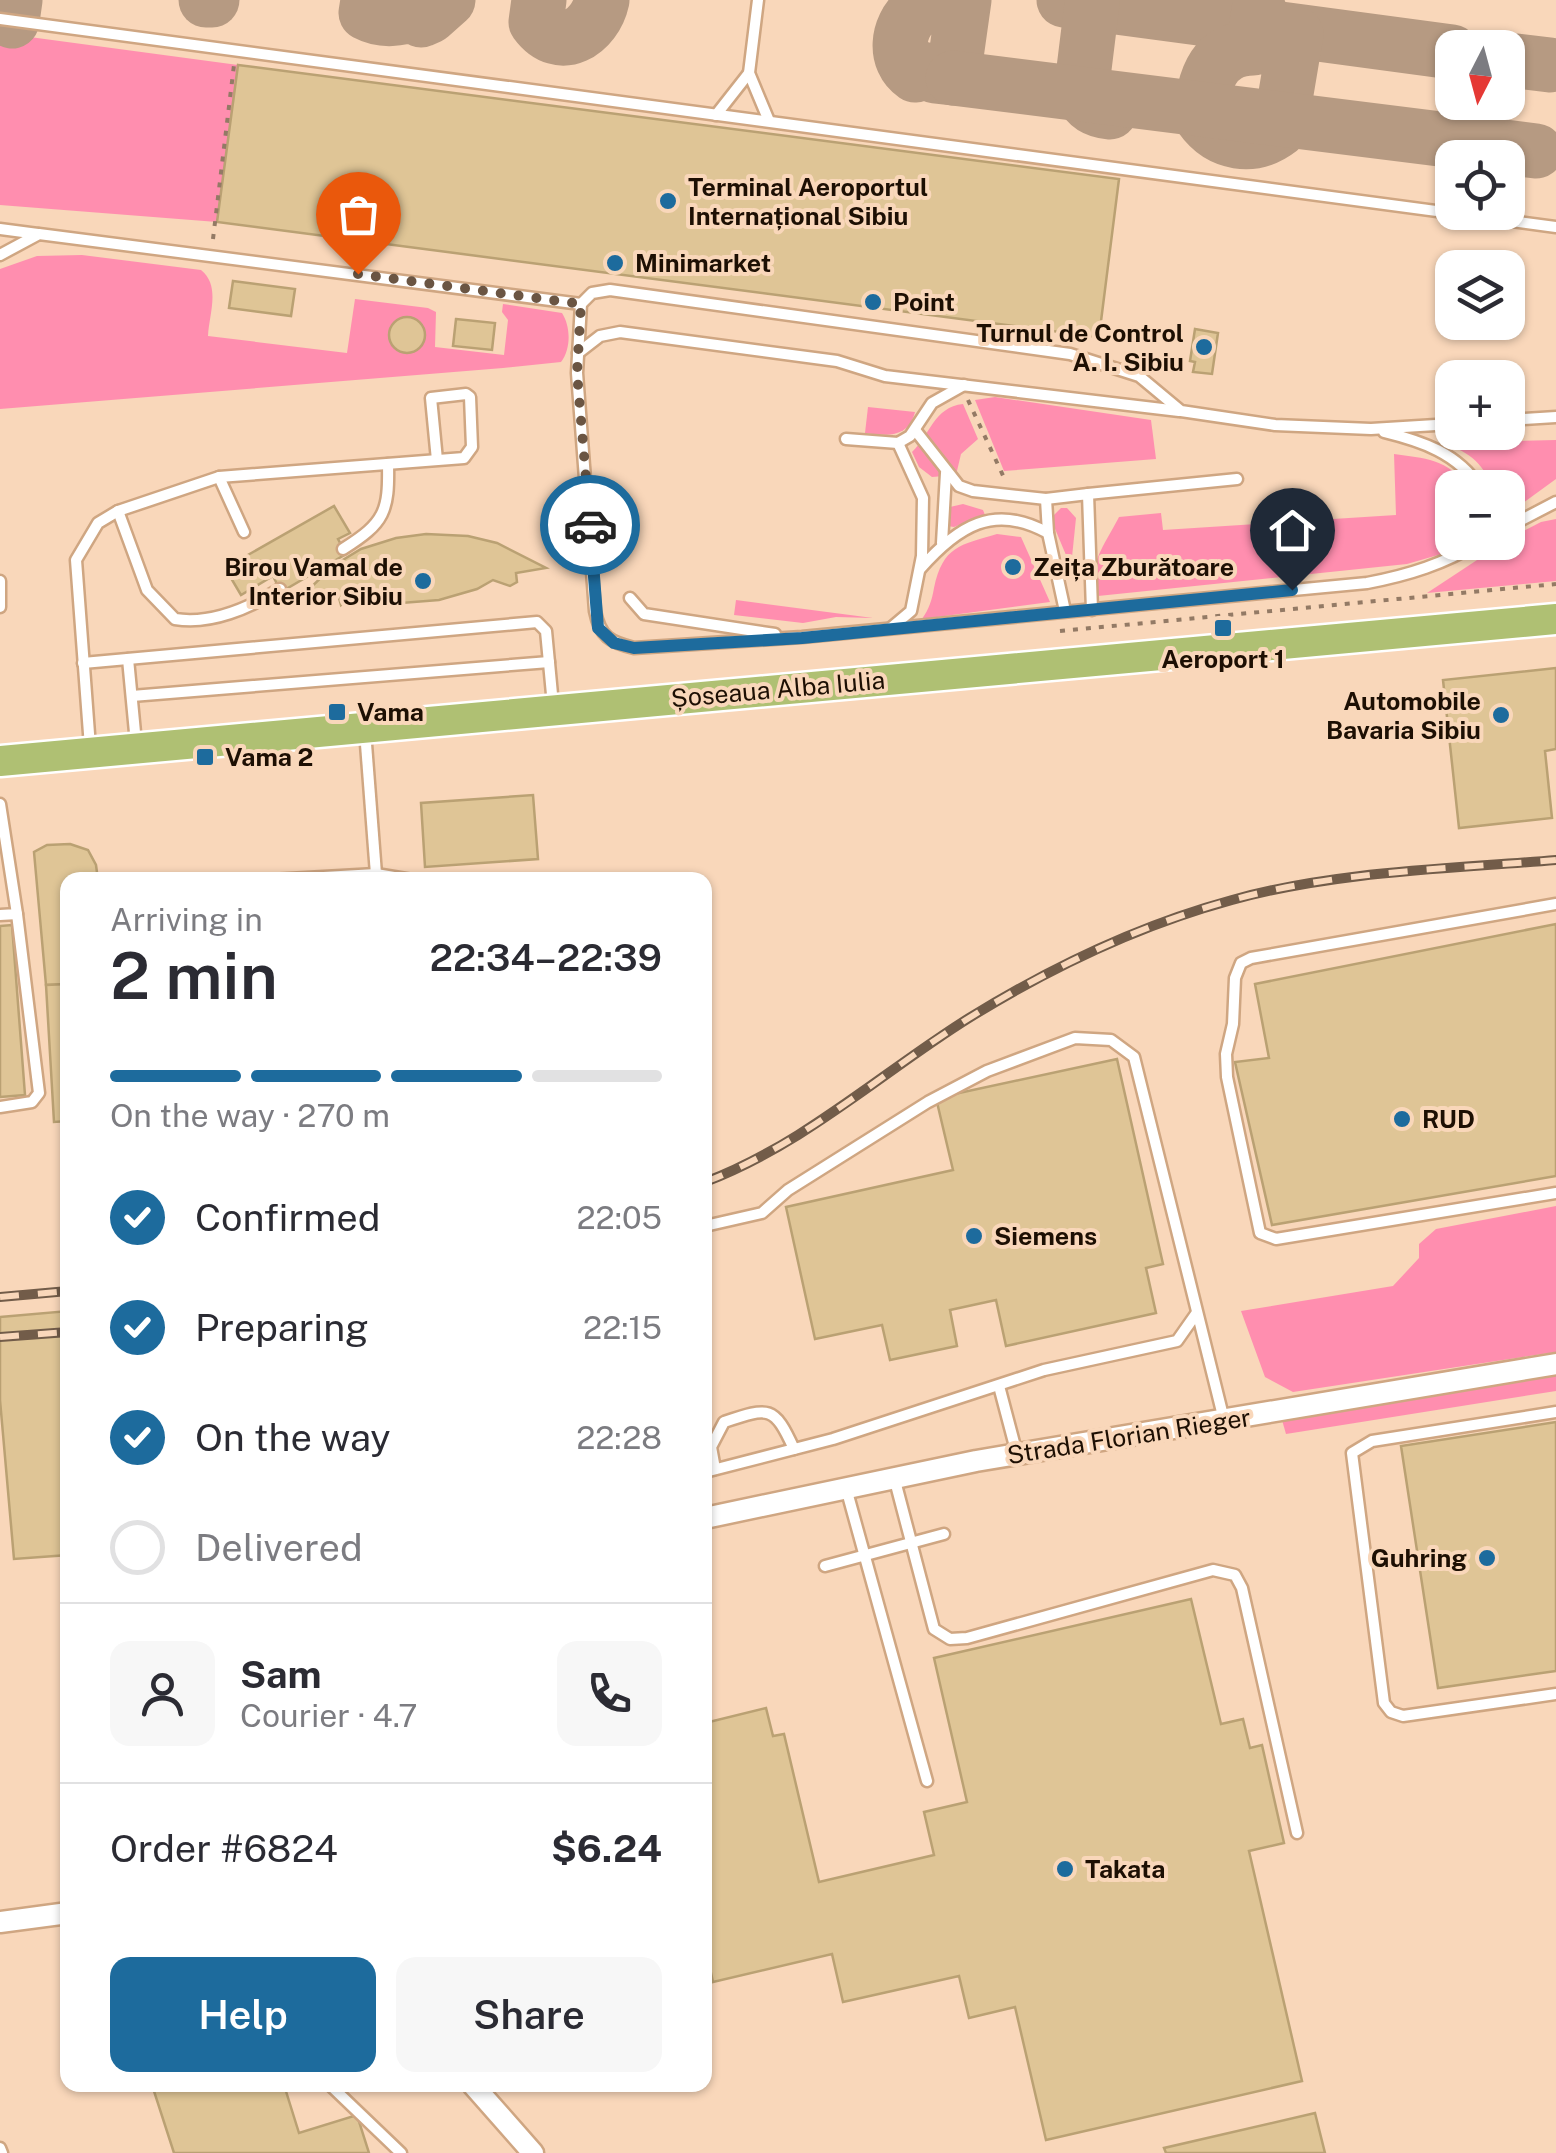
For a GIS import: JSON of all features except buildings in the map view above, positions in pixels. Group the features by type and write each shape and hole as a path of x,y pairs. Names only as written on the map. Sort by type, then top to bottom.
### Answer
{"main road":[{"name":"Șoseaua Alba Iulia","path":"0,761 1556,620"}],"street":[{"name":"Strada Florian Rieger","path":"712,1516 894,1476 1556,1364"},
{"path":"0,1922 60,1914"},
{"path":"480,2092 533,2153"}],"lane":[{"path":"758,0 749,74 769,122"},
{"path":"0,19 1556,228"},
{"path":"716,115 749,74"},
{"path":"0,230 581,304"},
{"path":"0,255 39,234"},
{"path":"1181,411 1139,376 1070,354 610,290 592,294 581,304 578,353 598,628 614,643 634,648 802,638 1368,583 1417,574 1451,560"},
{"path":"578,353 600,336 620,332 836,361 885,376 1275,425 1372,429 1435,425"},
{"path":"846,439 898,444 915,430 932,402 965,384"},
{"path":"91,753 76,560 98,524 118,511 219,477 464,458 472,447 470,398 466,394 430,398 437,460"},
{"path":"1525,419 1556,417"},
{"path":"1372,429 1422,444 1449,456 1466,470"},
{"path":"915,430 958,486 973,491 1046,499 1237,479"},
{"path":"891,628 910,610 920,569 923,498 898,444"},
{"path":"343,548 360,538 382,515 388,499 388,464"},
{"path":"942,543 946,473"},
{"path":"219,477 244,532"},
{"path":"1088,494 1092,610"},
{"path":"1046,499 1048,533 1064,611"},
{"path":"1525,518 1556,502"},
{"path":"118,511 147,590 175,619 210,619 280,589"},
{"path":"920,569 942,543 975,524 1023,520 1048,533"},
{"path":"0,581 0,607"},
{"path":"630,598 644,614 660,618 802,638"},
{"path":"82,663 538,622 546,631 554,710"},
{"path":"128,659 136,749"},
{"path":"132,696 549,662"},
{"path":"365,728 376,872"},
{"path":"0,804 5,871 16,914 38,1093 32,1102 0,1107"},
{"path":"1556,904 1251,958 1241,963 1235,978 1233,1024 1226,1054 1227,1076 1260,1232 1267,1238 1276,1240 1556,1193"},
{"path":"0,915 16,914"},
{"path":"712,1224 762,1212 788,1190 928,1102 987,1071 1075,1038 1111,1040 1134,1057 1224,1420"},
{"path":"712,1470 794,1449 1044,1370 1177,1341 1196,1314"},
{"path":"998,1386 1017,1454"},
{"path":"712,1447 724,1422 754,1412 773,1414 781,1420 794,1449"},
{"path":"1556,1412 1372,1441 1352,1452 1384,1703 1390,1712 1403,1716 1556,1694"},
{"path":"894,1476 934,1629 950,1639 967,1638 1214,1570 1234,1576 1242,1588 1296,1833"},
{"path":"845,1487 927,1781"},
{"path":"825,1566 944,1534"},
{"path":"337,2092 401,2153"}],"path":[{"path":"211,254 236,51"},
{"path":"1060,632 1556,584"}],"shaded area":[{"path":"0,33 238,65 217,222 0,205"},
{"path":"82,255 201,270 212,292 208,336 347,353 355,299 436,312 435,347 504,355 508,320 502,312 503,304 562,313 568,344 561,362 0,409 0,269 37,256"},
{"path":"995,397 1151,420 1156,459 1004,471 975,400"},
{"path":"963,404 978,439 961,454 956,475 932,477 919,467 912,452 945,410"},
{"path":"868,407 915,412 902,431 873,434 865,433"},
{"path":"1556,440 1556,479 1525,502 1525,470 1483,470 1460,450 1525,450 1525,441"},
{"path":"1394,454 1425,459 1451,470 1435,470 1435,556 1407,564 1098,596 1094,586 1095,565 1119,517 1161,513 1163,530 1396,515"},
{"path":"963,504 983,510 985,515 947,526 950,507"},
{"path":"1061,508 1067,508 1076,518 1071,567 1053,524 1052,517"},
{"path":"1556,519 1556,581 1427,593 1477,560 1525,560 1525,530"},
{"path":"997,534 1021,537 1050,602 922,619 948,555 963,545"},
{"path":"736,600 873,618 836,617 803,623 734,615"},
{"path":"1556,1206 1556,1352 1293,1392 1265,1377 1241,1311 1393,1286 1419,1258 1419,1244 1436,1229"},
{"path":"1556,1373 1556,1391 1286,1434 1282,1420"}],"taxiway":[{"path":"12,21 15,0"},
{"path":"206,0 212,0"},
{"path":"368,0 366,13 372,16 392,19 418,13 421,20 448,0"},
{"path":"539,0 536,22 545,32 566,38 592,22 602,0"},
{"path":"937,0 916,11 902,34 903,61 915,75 922,69 935,76 953,78 964,0"},
{"path":"1064,0 1435,50"},
{"path":"1092,4 1081,93 1092,107 1110,112"},
{"path":"1259,10 1253,48 1228,54 1208,80 1201,117 1218,133 1248,142 1280,129 1296,34"},
{"path":"1525,62 1550,65"},
{"path":"953,78 1536,151"}],"railway":[{"path":"712,1179 808,1128 936,1039 1000,1000 1064,965 1163,922 1232,900 1311,883 1393,872 1556,860"},
{"path":"0,1297 60,1292"},
{"path":"0,1337 60,1333"}],"way so far":[{"path":"358,274 581,304 577,373 590,525"}],"place":[{"name":"Terminal Aeroportul Internațional Sibiu","path":"668,201"},
{"name":"Minimarket","path":"615,263"},
{"name":"Point","path":"873,302"},
{"name":"Turnul de Control A. I. Sibiu","path":"1204,347"},
{"name":"Zeița Zburătoare","path":"1013,567"},
{"name":"Birou Vamal de Interior Sibiu","path":"423,581"},
{"name":"Aeroport 1","path":"1223,628"},
{"name":"Vama","path":"337,712"},
{"name":"Automobile Bavaria Sibiu","path":"1501,715"},
{"name":"Vama 2","path":"205,757"},
{"name":"RUD","path":"1402,1119"},
{"name":"Siemens","path":"974,1236"},
{"name":"Guhring","path":"1487,1558"},
{"name":"Takata","path":"1065,1869"}],"route":[{"path":"590,525 598,628 614,643 634,648 802,638 1292,590"}]}
